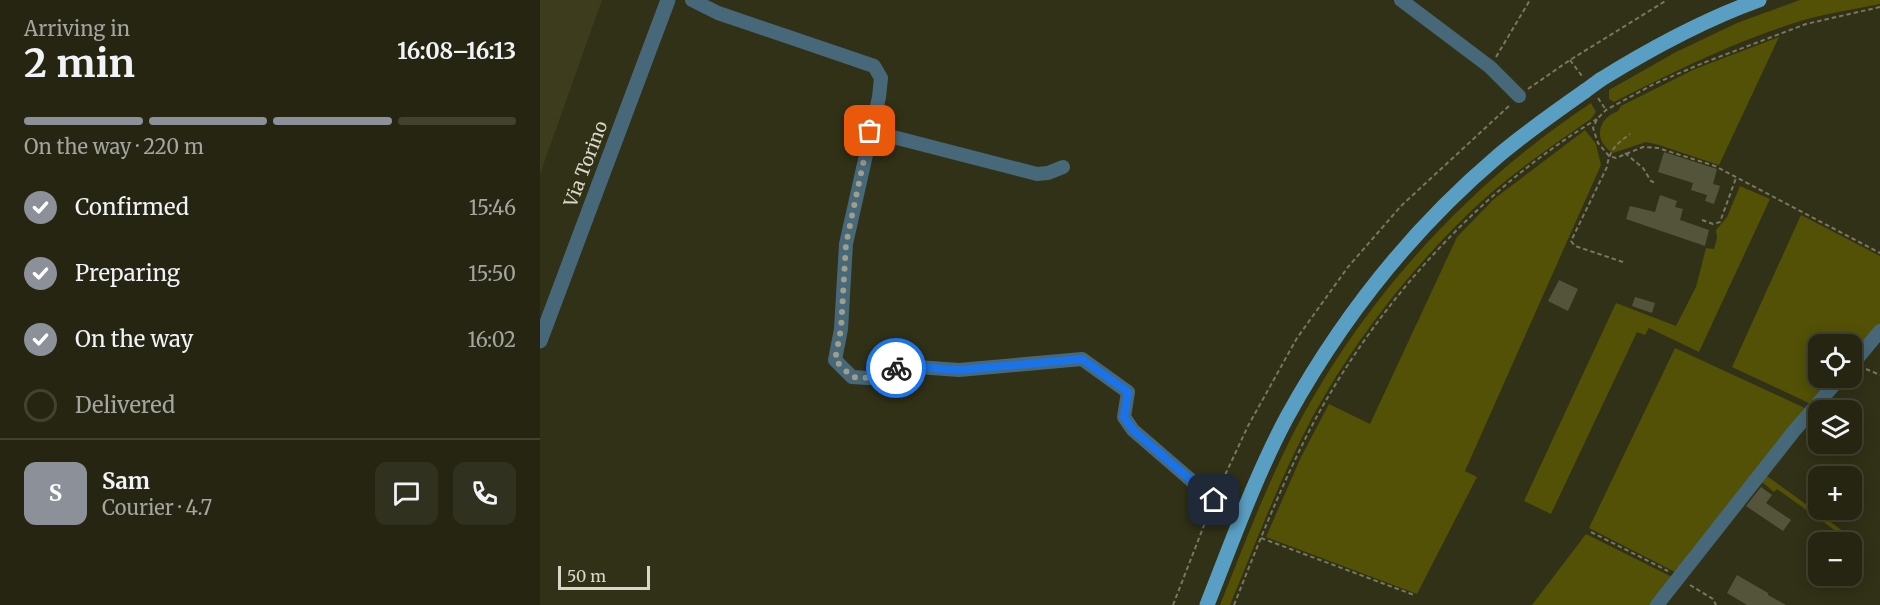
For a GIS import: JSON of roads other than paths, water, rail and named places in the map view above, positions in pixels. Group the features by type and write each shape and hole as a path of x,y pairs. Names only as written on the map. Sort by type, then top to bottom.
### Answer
{"main road":[{"path":"1207,605 1271,448 1314,370 1354,311 1400,254 1468,183 1527,132 1600,80 1697,26 1760,0"}],"street":[{"name":"Via Torino","path":"540,341 545,311 668,0"},
{"path":"692,0 718,13 874,66 881,78 846,244 841,329 835,360 842,368 852,377 868,378 904,366 959,370 1082,359 1128,392 1124,417 1133,430 1214,500"},
{"path":"1401,0 1490,67 1519,96"},
{"path":"870,131 1037,174 1048,173 1063,167"},
{"path":"1862,353 1880,331"},
{"path":"1657,605 1794,430 1831,388"}]}
